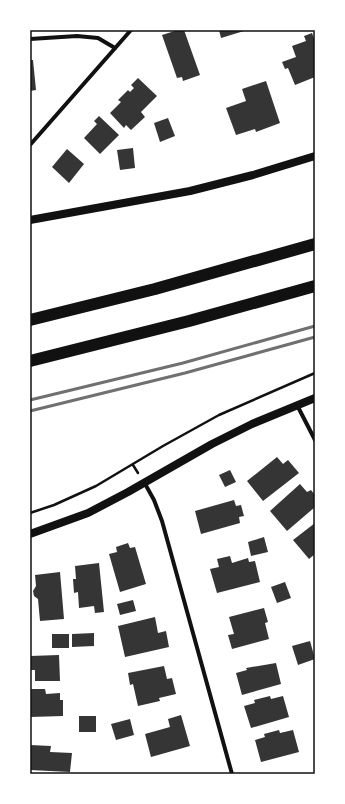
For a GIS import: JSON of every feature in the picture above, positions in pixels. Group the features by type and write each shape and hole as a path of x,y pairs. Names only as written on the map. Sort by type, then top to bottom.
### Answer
{"highway":[{"path":"30,320 162,287 315,244"},
{"path":"30,361 189,321 315,286"}],"main road":[{"path":"30,220 190,191 253,175 315,156"},
{"path":"30,534 88,513 212,444 315,398"}],"street":[{"path":"30,145 131,30"},
{"path":"30,39 77,36 98,38 115,48"},
{"path":"297,405 315,440"},
{"path":"144,482 154,500 162,521 232,774"}],"path":[{"path":"30,513 54,505 96,486 219,415 315,373"}],"building":[{"path":"178,30 184,30 200,75 183,81 182,77 177,78 162,35"},
{"path":"219,30 243,30 244,31 221,38"},
{"path":"312,33 315,41 315,77 295,85 288,68 285,69 282,62 296,57 292,46 306,41 304,36"},
{"path":"30,60 33,60 36,90 30,91"},
{"path":"138,78 157,96 141,112 145,117 131,130 126,125 124,128 110,113 121,102 118,100 128,90 130,92 134,88 131,85"},
{"path":"266,81 280,123 256,132 255,129 236,135 226,108 246,101 242,89"},
{"path":"99,116 119,135 100,154 84,138 97,124 94,121"},
{"path":"168,118 175,136 160,142 154,123"},
{"path":"133,148 135,168 120,170 117,150"},
{"path":"67,149 84,164 69,183 52,167"},
{"path":"277,457 283,464 288,460 299,473 263,501 247,481"},
{"path":"230,470 236,482 225,487 219,475"},
{"path":"300,484 307,492 311,490 315,495 315,507 287,531 270,511"},
{"path":"234,500 236,506 241,505 244,516 239,517 240,523 201,534 195,511"},
{"path":"315,523 315,554 309,559 293,540"},
{"path":"264,537 268,552 251,556 248,542"},
{"path":"128,543 130,548 135,547 146,584 120,592 109,554 117,552 116,547"},
{"path":"230,556 232,563 248,558 249,562 255,561 260,582 217,593 210,569 219,567 217,559"},
{"path":"99,563 104,612 95,613 94,606 79,608 78,592 74,593 73,579 76,579 75,566"},
{"path":"60,572 64,619 40,621 38,599 34,596 33,591 36,586 35,575"},
{"path":"285,582 291,598 277,603 271,587"},
{"path":"133,600 136,611 120,615 117,604"},
{"path":"264,608 268,622 265,623 269,639 232,649 228,635 234,634 229,617"},
{"path":"155,617 158,633 166,631 169,647 125,657 118,626"},
{"path":"94,633 94,646 72,647 72,634"},
{"path":"52,634 69,634 69,648 52,648"},
{"path":"310,641 315,659 298,665 292,646"},
{"path":"59,655 60,681 35,681 35,670 30,670 30,656"},
{"path":"276,663 281,684 242,695 236,673 247,670 246,668"},
{"path":"164,666 167,679 172,678 176,694 159,698 160,701 138,706 133,684 130,685 128,673"},
{"path":"30,689 45,689 46,694 60,693 60,700 63,700 63,716 30,717"},
{"path":"270,696 271,699 283,696 289,717 251,728 244,706 255,703 254,700"},
{"path":"181,715 190,746 151,757 145,734 170,727 168,719"},
{"path":"79,716 96,716 96,732 79,732"},
{"path":"130,719 134,735 116,740 111,724"},
{"path":"279,730 280,733 293,730 299,752 261,762 255,740 265,737 264,734"},
{"path":"30,745 51,746 50,752 72,753 70,772 30,770"}],"railway":[{"path":"30,400 183,363 315,326"},
{"path":"30,411 185,373 315,337"}]}
